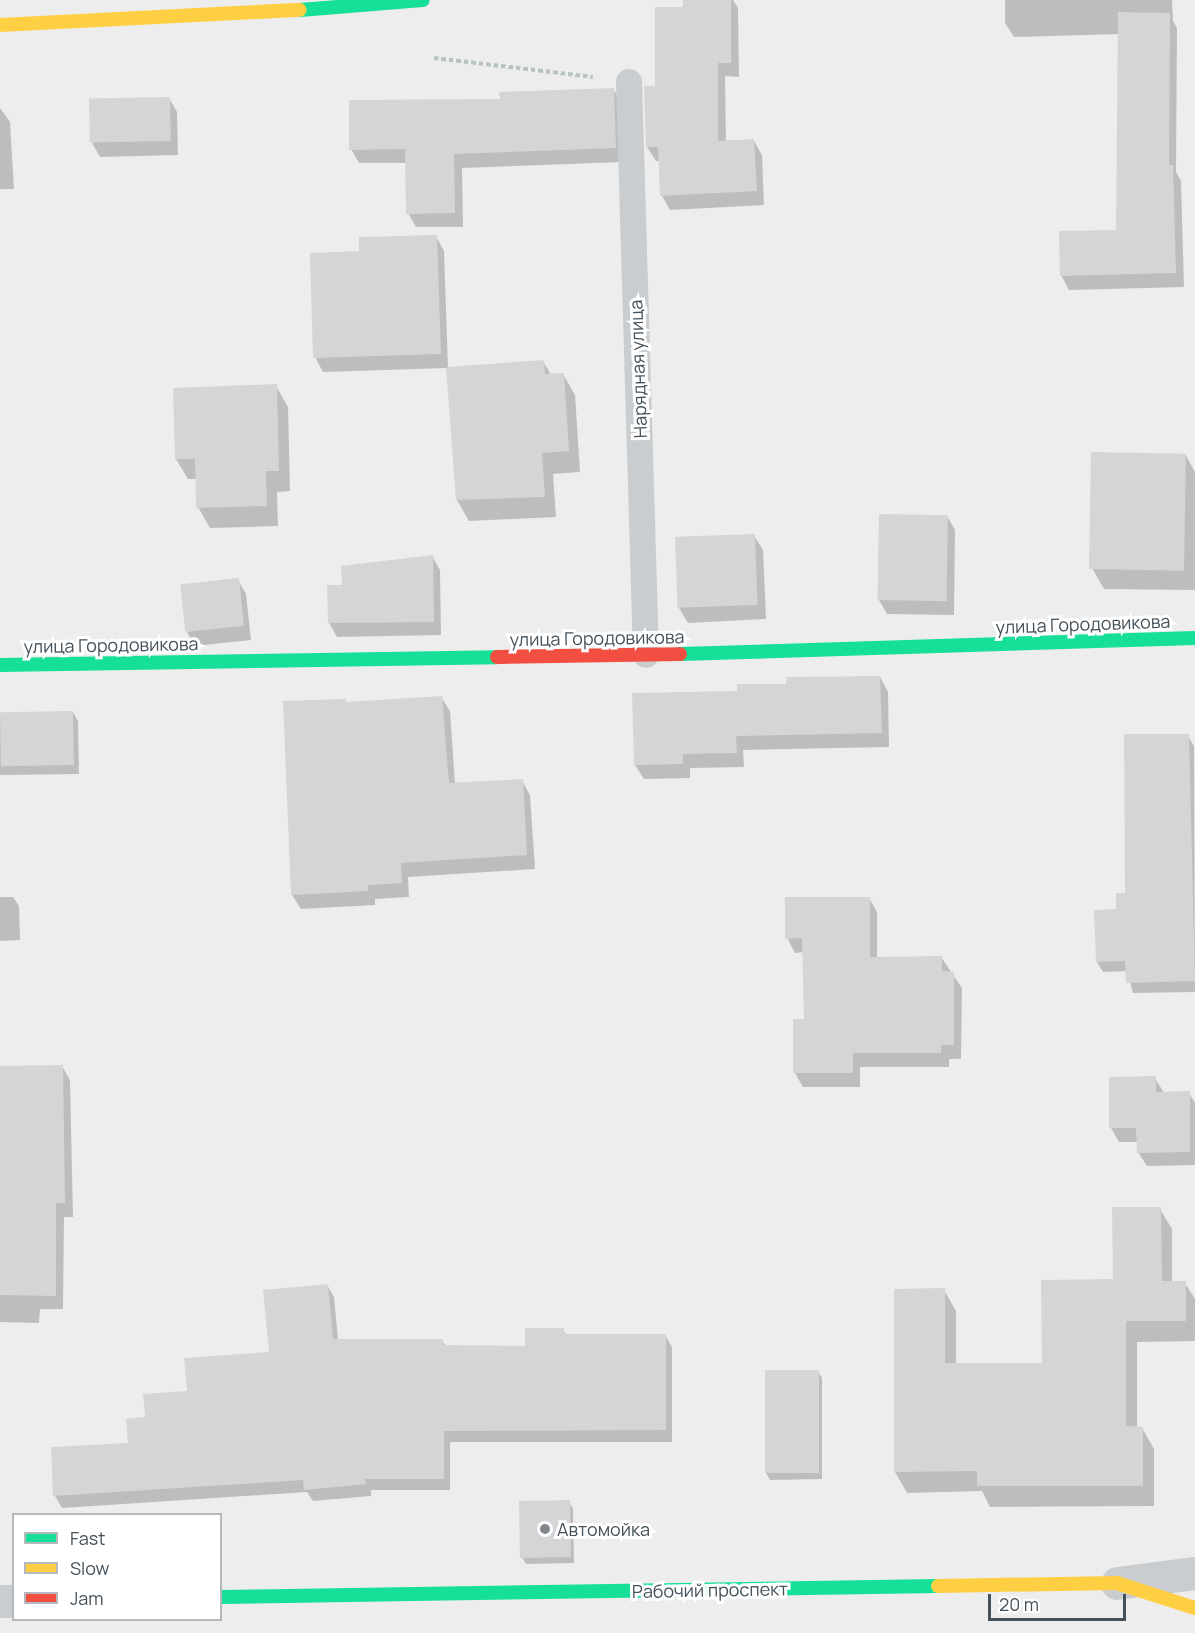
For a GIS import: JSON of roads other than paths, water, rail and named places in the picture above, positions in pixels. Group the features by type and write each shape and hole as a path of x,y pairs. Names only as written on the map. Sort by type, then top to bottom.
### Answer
{"street":[{"path":"0,25 307,10 423,0"},
{"name":"улица Городовикова","path":"0,665 646,655 1195,638"},
{"path":"1117,1584 1195,1573"},
{"name":"Рабочий проспект","path":"222,1598 1117,1584 1195,1608"}],"lane":[{"name":"Нарядная улица","path":"629,82 646,655"}],"place":[{"name":"Автомойка","path":"545,1529"}]}
